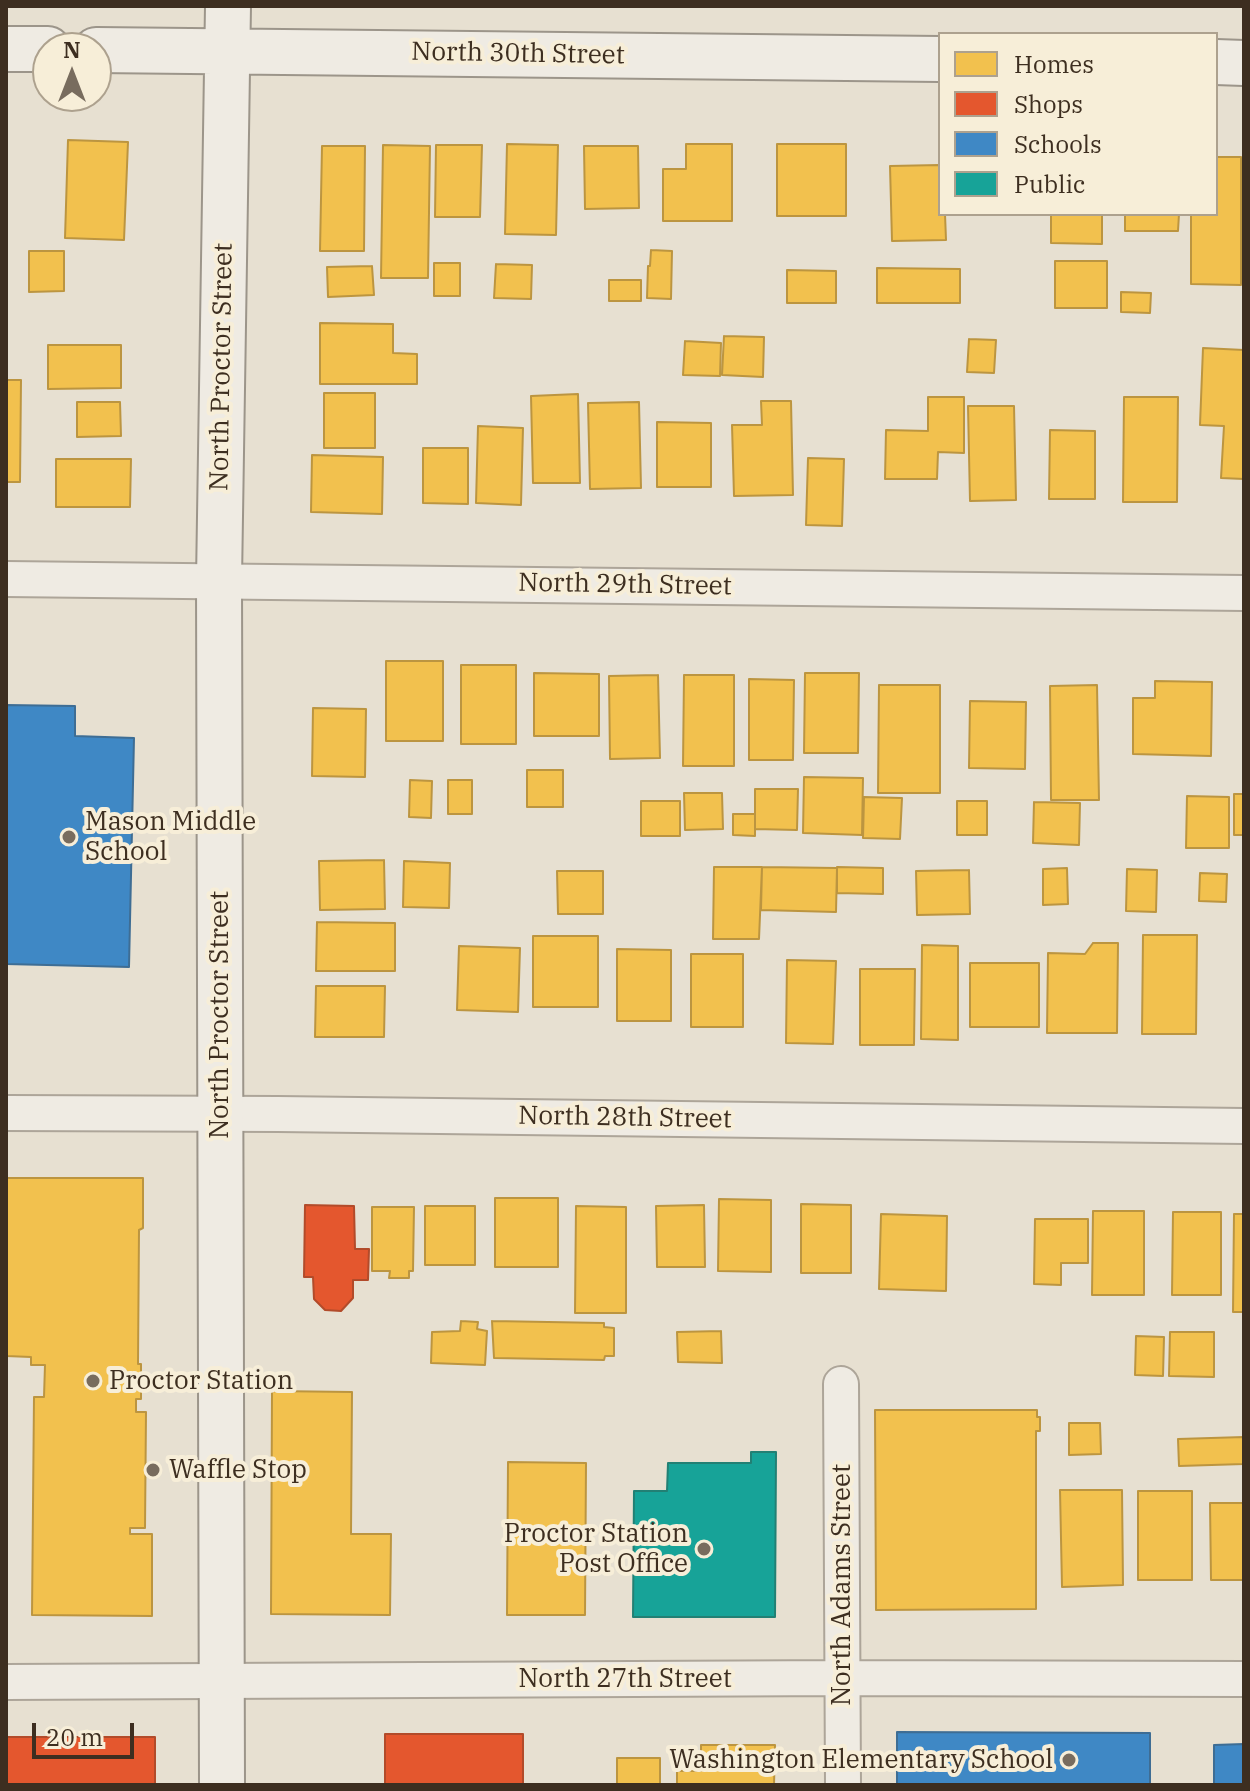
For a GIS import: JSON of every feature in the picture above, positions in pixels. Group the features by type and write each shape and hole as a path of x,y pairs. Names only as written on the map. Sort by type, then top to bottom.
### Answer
{"street":[{"name":"North Proctor Street","path":"222,1785 219,580 228,6"},
{"path":"6,49 32,49"},
{"name":"North 30th Street","path":"112,50 938,59"},
{"path":"1218,62 1244,63"},
{"name":"North 29th Street","path":"6,579 1244,593"},
{"name":"North 28th Street","path":"6,1113 1244,1126"},
{"name":"North Adams Street","path":"841,1384 843,1785"},
{"name":"North 27th Street","path":"6,1682 1244,1679"}],"building: Homes":[{"path":"68,140 128,142 124,240 65,238"},
{"path":"507,144 558,145 556,235 505,234"},
{"path":"686,144 732,144 732,221 663,221 663,169 686,169"},
{"path":"777,144 846,144 846,216 777,216"},
{"path":"383,145 430,146 428,278 381,278"},
{"path":"436,145 482,145 480,217 435,217"},
{"path":"322,146 365,146 364,251 320,251"},
{"path":"584,146 638,146 639,208 585,209"},
{"path":"1218,157 1241,157 1241,285 1191,284 1191,216 1218,216"},
{"path":"938,165 938,216 945,216 946,240 892,241 890,166"},
{"path":"1051,216 1102,216 1102,244 1051,243"},
{"path":"1125,216 1179,216 1178,231 1125,231"},
{"path":"651,250 672,251 671,299 647,298"},
{"path":"29,251 64,251 64,291 29,292"},
{"path":"1055,261 1107,261 1107,308 1055,308"},
{"path":"434,263 460,263 460,296 434,296"},
{"path":"496,264 532,265 531,299 494,298"},
{"path":"372,266 374,295 328,297 327,267"},
{"path":"877,268 960,269 960,303 877,303"},
{"path":"787,270 836,271 836,303 787,303"},
{"path":"609,280 641,280 641,301 609,301"},
{"path":"1121,292 1151,293 1150,313 1121,312"},
{"path":"320,323 393,324 393,353 417,354 417,384 320,384"},
{"path":"724,336 764,337 763,377 722,375"},
{"path":"969,339 996,340 994,373 967,372"},
{"path":"685,341 721,343 720,376 683,375"},
{"path":"48,345 121,345 121,388 48,389"},
{"path":"1203,348 1244,350 1244,479 1221,478 1224,426 1200,425"},
{"path":"6,380 21,380 20,482 6,482"},
{"path":"324,393 375,393 375,448 324,448"},
{"path":"578,394 580,483 533,483 531,396"},
{"path":"928,397 964,397 964,453 938,452 937,479 885,479 886,430 928,431"},
{"path":"1124,397 1178,397 1177,502 1123,502"},
{"path":"761,401 791,401 793,495 734,496 732,425 762,425"},
{"path":"77,402 120,402 121,436 77,437"},
{"path":"639,402 641,488 590,489 588,403"},
{"path":"968,406 1014,406 1016,500 970,501"},
{"path":"657,422 711,423 711,487 657,487"},
{"path":"478,426 523,428 521,505 476,503"},
{"path":"1050,430 1095,431 1095,499 1049,499"},
{"path":"423,448 468,448 468,504 423,503"},
{"path":"312,455 383,457 382,514 311,512"},
{"path":"808,458 844,459 842,526 806,525"},
{"path":"56,459 131,459 130,507 56,507"},
{"path":"386,661 443,661 443,741 386,741"},
{"path":"461,665 516,665 516,744 461,744"},
{"path":"534,673 599,674 599,736 534,736"},
{"path":"805,673 859,673 858,753 804,753"},
{"path":"658,675 660,758 610,759 609,676"},
{"path":"684,675 734,675 734,766 683,766"},
{"path":"749,679 794,680 793,760 749,760"},
{"path":"1155,681 1212,682 1211,756 1133,754 1133,698 1155,698"},
{"path":"879,685 940,685 940,793 878,793"},
{"path":"1097,685 1099,800 1051,800 1050,686"},
{"path":"970,701 1026,702 1025,769 969,768"},
{"path":"313,708 366,709 365,777 312,776"},
{"path":"527,770 563,770 563,807 527,807"},
{"path":"804,777 863,778 862,835 803,833"},
{"path":"410,780 432,781 431,818 409,817"},
{"path":"448,780 472,780 472,814 448,814"},
{"path":"755,789 798,789 797,830 755,829"},
{"path":"684,793 722,793 723,829 685,830"},
{"path":"1234,794 1244,794 1244,835 1234,835"},
{"path":"1187,796 1229,797 1229,848 1186,848"},
{"path":"864,797 902,798 900,839 863,838"},
{"path":"641,801 680,801 680,836 641,836"},
{"path":"957,801 987,801 987,835 957,835"},
{"path":"1034,802 1080,803 1079,845 1033,843"},
{"path":"733,814 755,814 755,836 733,835"},
{"path":"384,860 385,909 320,910 319,861"},
{"path":"404,861 450,863 449,908 403,907"},
{"path":"714,867 762,867 759,939 713,939"},
{"path":"762,867 837,868 836,912 761,910"},
{"path":"837,867 883,868 883,894 837,893"},
{"path":"1067,868 1068,904 1043,905 1043,869"},
{"path":"1127,869 1157,870 1156,912 1126,911"},
{"path":"969,870 970,914 917,915 916,871"},
{"path":"557,871 603,871 603,914 558,914"},
{"path":"1200,873 1227,874 1226,902 1199,901"},
{"path":"317,922 395,923 395,971 316,971"},
{"path":"1143,935 1197,935 1196,1034 1142,1034"},
{"path":"533,936 598,936 598,1007 533,1007"},
{"path":"1093,943 1118,943 1117,1033 1047,1033 1048,953 1085,954"},
{"path":"922,945 958,946 958,1040 921,1039"},
{"path":"459,946 520,948 518,1012 457,1010"},
{"path":"617,949 671,950 671,1021 617,1021"},
{"path":"691,954 743,954 743,1027 691,1027"},
{"path":"787,960 836,961 833,1044 786,1043"},
{"path":"970,963 1039,963 1039,1027 970,1027"},
{"path":"860,969 915,969 914,1045 860,1045"},
{"path":"316,986 385,986 384,1037 315,1037"},
{"name":"Proctor Station","path":"6,1178 143,1178 143,1228 139,1230 138,1364 141,1364 141,1399 136,1399 136,1412 146,1412 145,1528 130,1528 130,1534 152,1534 152,1616 32,1615 34,1397 44,1397 45,1365 31,1365 31,1357 6,1356"},
{"path":"495,1198 558,1198 558,1267 495,1267"},
{"path":"719,1199 771,1200 771,1272 718,1271"},
{"path":"801,1204 851,1205 851,1273 801,1273"},
{"path":"704,1205 705,1267 657,1267 656,1206"},
{"path":"425,1206 475,1206 475,1265 425,1265"},
{"path":"576,1206 626,1207 626,1313 575,1313"},
{"path":"372,1207 414,1207 413,1271 409,1271 409,1278 389,1278 390,1271 372,1271"},
{"path":"1093,1211 1144,1211 1144,1295 1092,1295"},
{"path":"1173,1212 1221,1212 1221,1295 1172,1295"},
{"path":"881,1214 947,1216 946,1291 879,1289"},
{"path":"1234,1214 1244,1214 1244,1312 1233,1312"},
{"path":"1035,1219 1088,1219 1088,1263 1061,1263 1061,1285 1034,1284"},
{"path":"461,1321 478,1322 477,1329 487,1331 485,1365 431,1363 432,1332 460,1331"},
{"path":"492,1321 604,1323 604,1327 614,1328 614,1356 605,1356 604,1360 494,1358"},
{"path":"721,1331 722,1363 678,1362 677,1332"},
{"path":"1170,1332 1214,1332 1214,1377 1169,1376"},
{"path":"1136,1336 1164,1337 1163,1376 1135,1375"},
{"path":"272,1391 352,1392 351,1534 391,1534 390,1615 271,1614"},
{"path":"875,1410 1037,1410 1040,1431 1036,1431 1036,1609 876,1610"},
{"path":"1069,1423 1100,1423 1101,1454 1069,1455"},
{"path":"1244,1437 1244,1464 1179,1466 1178,1439"},
{"path":"508,1462 586,1463 585,1615 507,1615"},
{"path":"1060,1490 1122,1490 1123,1585 1062,1587"},
{"path":"1138,1491 1192,1491 1192,1580 1138,1580"},
{"path":"1210,1503 1244,1503 1244,1580 1211,1580"},
{"path":"701,1745 775,1745 774,1785 677,1785 677,1771 701,1771"},
{"path":"617,1758 660,1758 660,1785 617,1785"}],"building: Shops":[{"path":"305,1205 354,1206 355,1249 369,1249 368,1280 353,1280 353,1298 341,1311 325,1310 314,1299 313,1277 304,1277"},
{"path":"385,1734 523,1734 523,1785 385,1785"},
{"path":"6,1737 155,1737 155,1785 6,1785"}],"building: Schools":[{"name":"Mason Middle School","path":"6,705 75,706 75,736 134,738 129,967 6,964"},
{"name":"Washington Elementary School","path":"897,1732 1150,1733 1150,1785 897,1785"},
{"path":"1244,1744 1244,1785 1214,1785 1214,1745"}],"building: Public":[{"name":"Proctor Station Post Office","path":"751,1452 776,1452 775,1617 633,1617 634,1491 667,1491 668,1463 751,1463"}],"place":[{"name":"Mason Middle School","path":"69,837"},
{"name":"Proctor Station","path":"93,1381"},
{"name":"Waffle Stop","path":"153,1470"},
{"name":"Proctor Station Post Office","path":"704,1549"},
{"name":"Washington Elementary School","path":"1069,1760"}]}
